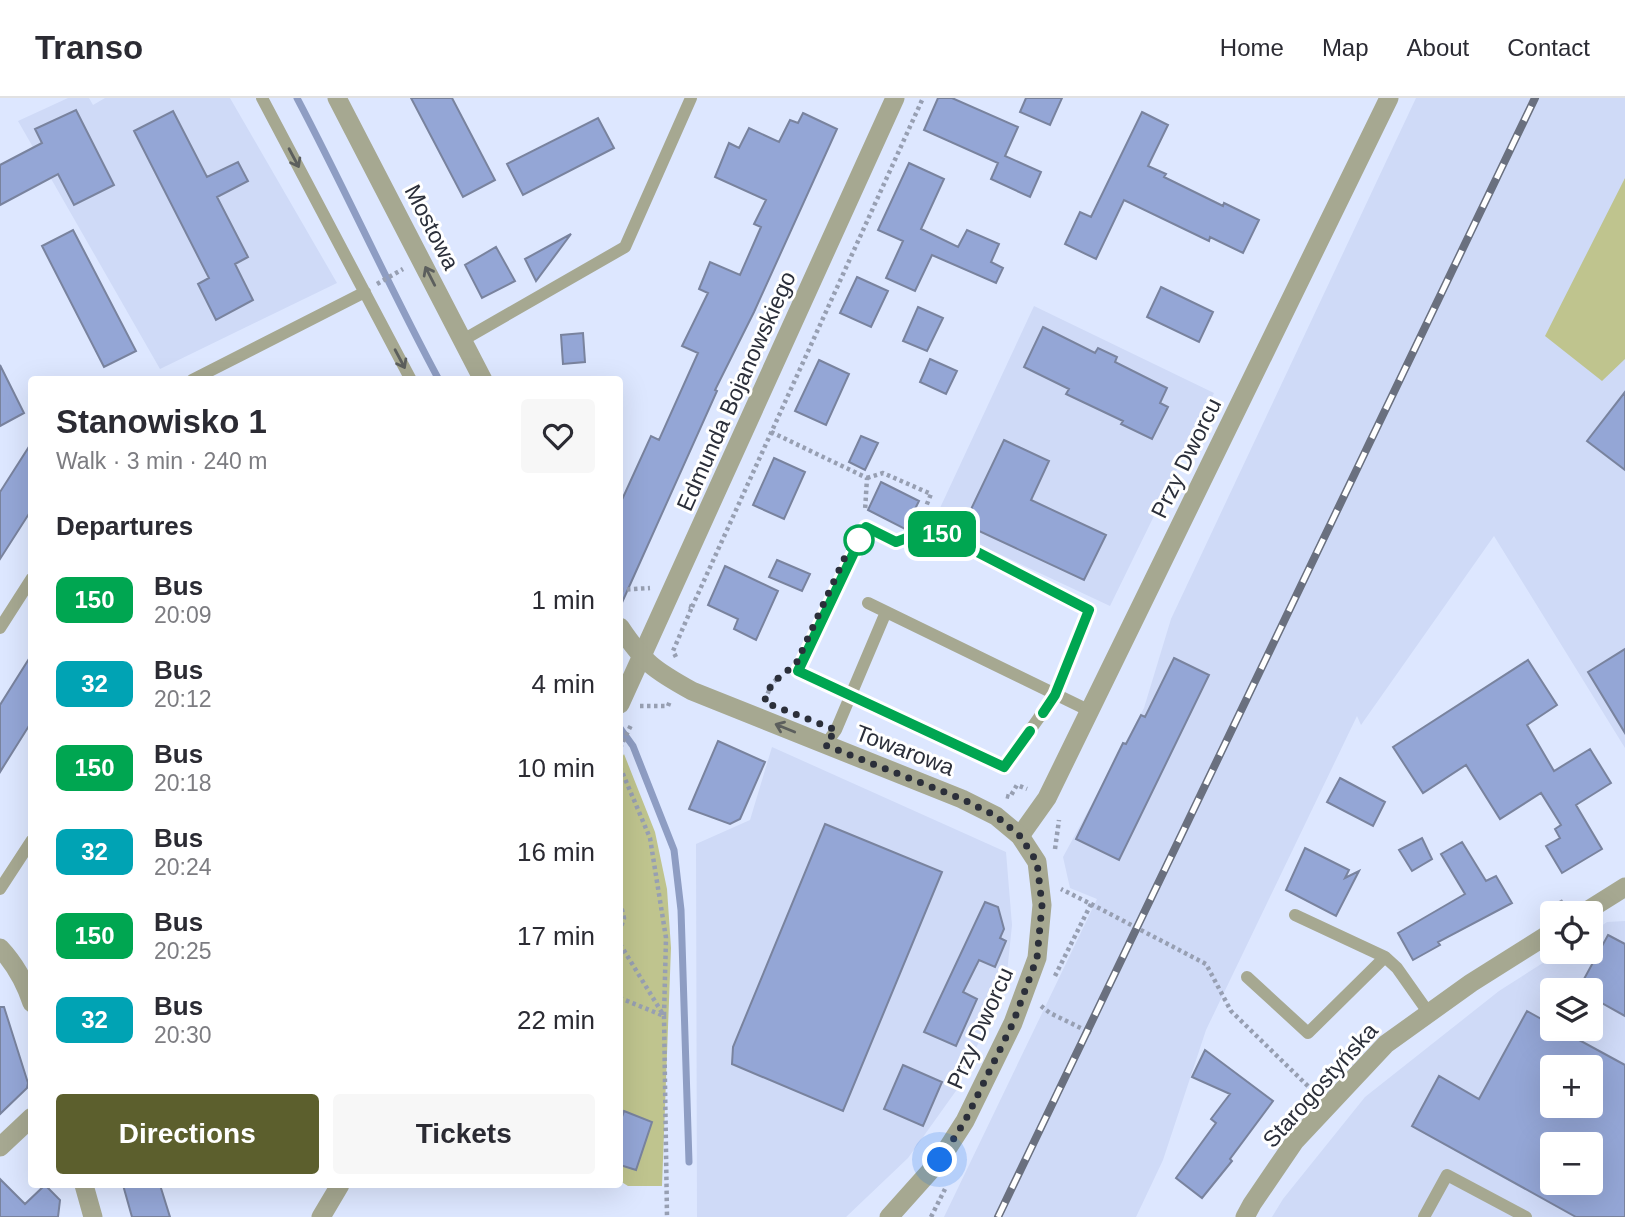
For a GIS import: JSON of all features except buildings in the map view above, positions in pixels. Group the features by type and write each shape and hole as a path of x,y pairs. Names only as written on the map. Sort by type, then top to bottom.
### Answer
{"street":[{"name":"Mostowa","path":"337,98 481,376"},
{"name":"Edmunda Bojanowskiego","path":"623,696 895,98"},
{"name":"Przy Dworcu","path":"1020,836 1047,798 1389,98"},
{"path":"623,631 641,658"},
{"name":"Towarowa","path":"641,658 662,675 692,691 962,799"},
{"name":"Przy Dworcu","path":"889,1217 940,1160 965,1121 1023,998 1037,958 1042,905 1037,862 1020,836 996,816 962,799"},
{"path":"1603,901 1625,887"},
{"name":"Starogostyńska","path":"1245,1217 1295,1141 1386,1044 1427,1012 1540,940"},
{"path":"0,948 17,970 28,992"},
{"path":"0,1147 28,1121"},
{"path":"85,1188 93,1217"},
{"path":"321,1217 338,1188"}],"lane":[{"path":"262,98 369,289 409,376"},
{"path":"463,340 625,247 691,98"},
{"path":"200,376 369,289"},
{"path":"925,525 1089,610 1055,695 1004,767 851,696 798,671 866,527 896,542 920,533 925,525"},
{"path":"0,628 28,584"},
{"path":"868,603 1090,711"},
{"path":"825,745 836,730 886,612"},
{"path":"0,889 28,846"},
{"path":"1295,915 1385,957 1397,968 1427,1012"},
{"path":"1247,977 1308,1033 1385,957"},
{"path":"1424,1217 1447,1175 1526,1217"}],"path":[{"path":"692,607 923,98"},
{"path":"369,289 401,270"},
{"path":"771,432 867,478 883,473 931,494 923,513"},
{"path":"862,520 867,478"},
{"path":"764,702 772,683 788,670"},
{"path":"752,697 776,706"},
{"path":"623,741 633,720"},
{"path":"623,774 650,838 666,938 664,1016 667,1217"},
{"path":"999,792 1010,797 1023,774"},
{"path":"1017,785 1066,806 1058,821 1055,852"},
{"path":"1059,876 1061,888 1206,964 1231,1011 1315,1093"},
{"path":"1052,983 1091,904"},
{"path":"623,949 664,1016"},
{"path":"1035,1018 1047,995"},
{"path":"1023,998 1091,1032"},
{"path":"623,999 664,1016"},
{"path":"931,1217 946,1186"}],"shaded area":[{"path":"68,98 89,98 93,105 105,98 230,98 337,283 160,369 18,121"},
{"path":"1416,98 1625,98 1625,748 1494,536 1361,725 1357,716 1206,1030 1163,1160 1136,1217 944,1217 1097,899 1070,888 1063,857 1144,708 1171,619"},
{"path":"1034,306 1214,393 1110,606 933,523"},
{"path":"772,747 1006,852 1012,925 1006,982 958,1088 908,1158 846,1217 697,1217 696,844 750,820"},
{"path":"1625,921 1625,1217 1272,1217 1283,1199 1365,1097 1499,991 1541,964 1603,964 1603,925"}],"green space":[{"path":"1625,178 1625,359 1602,381 1545,336"},
{"path":"623,756 655,832 667,889 671,948 662,1186 628,1186 623,1183"}],"waterway":[{"path":"297,98 437,376"},
{"path":"623,732 633,746 674,850 681,910 689,1162"}],"railway":[{"path":"998,1217 1535,98"}],"bus line":[{"name":"150","path":"1030,731 1004,767 798,671 866,527 896,542 920,533 925,525 1089,610 1055,695 1043,713"}],"route":[{"path":"859,540 851,544 796,664 772,683 764,702 836,730 825,745 962,799 996,816 1020,836 1037,862 1042,905 1037,958 1013,1023 965,1121 940,1160"}]}
